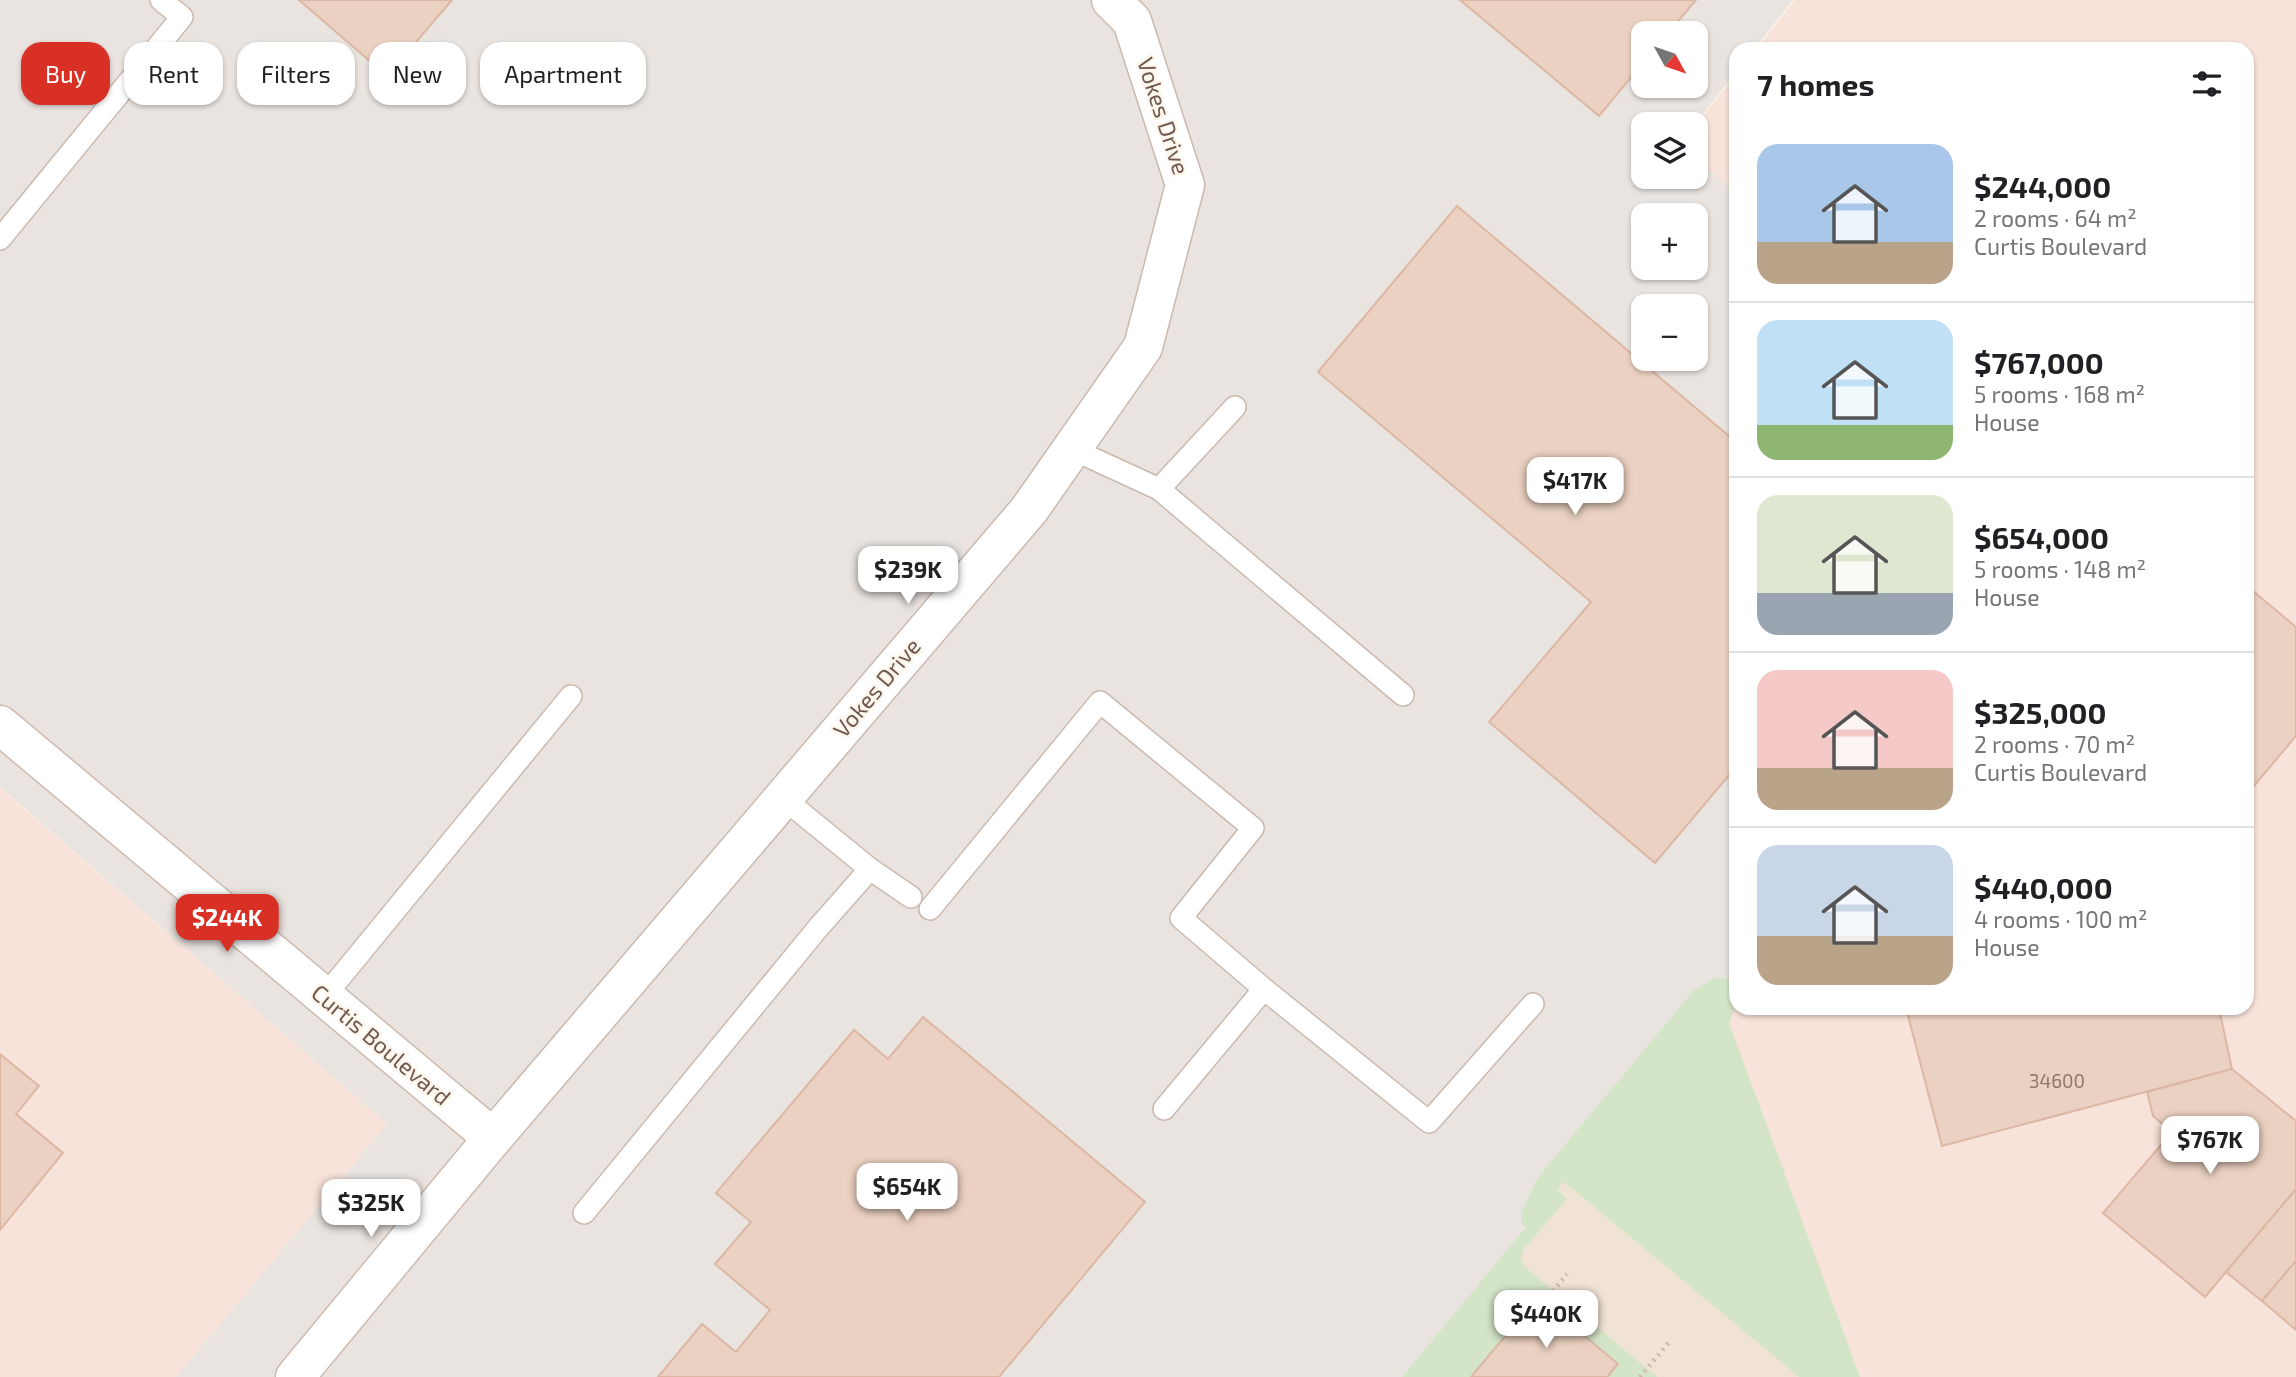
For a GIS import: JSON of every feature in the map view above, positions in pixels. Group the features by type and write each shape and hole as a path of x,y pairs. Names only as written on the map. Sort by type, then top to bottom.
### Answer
{"street":[{"name":"Vokes Drive","path":"493,1138 1029,510 1143,347 1185,185 1132,21 1111,0"},
{"name":"Curtis Boulevard","path":"0,725 493,1138"},
{"path":"295,1377 493,1138"}],"lane":[{"path":"0,239 182,17 161,0"},
{"path":"1159,489 1235,407"},
{"path":"1072,449 1159,489 1402,695"},
{"path":"324,997 571,696"},
{"path":"930,909 1100,702 1253,828 1181,918 1264,989 1429,1122 1533,1004"},
{"path":"783,798 870,869 911,897"},
{"path":"584,1213 818,928 870,869"},
{"path":"1164,1109 1264,989"}],"path":[{"path":"1544,1302 1567,1274"},
{"path":"1640,1377 1670,1341"}],"shaded area":[{"path":"0,0 1793,0 1760,42 1729,42 1729,81 1704,112 1631,112 1631,189 1708,189 1708,169 1729,187 1729,985 1402,1377 176,1377 387,1124 0,787"},
{"path":"1795,0 2296,0 2296,1377 1799,1377 1564,1182 1729,985 1729,1015 2254,1015 2254,42 1762,42"},
{"path":"1729,84 1729,187 1708,169 1706,112"},
{"path":"0,788 387,1124 176,1377 0,1377"},
{"path":"1564,1182 1799,1377 1402,1377"}],"green space":[{"path":"1715,978 1729,981 1729,1015 1732,1015 1729,1023 1860,1377 1799,1377 1564,1182 1557,1190 1567,1199 1524,1249 1521,1259 1524,1266 1657,1377 1402,1377 1526,1227 1522,1224 1521,1213 1538,1177 1694,990"}],"building":[{"path":"299,0 452,0 416,42 369,42 369,60 355,48 355,42 348,42"},
{"path":"1460,0 1696,0 1678,21 1631,21 1631,77 1599,116"},
{"path":"1457,206 1631,353 1631,371 1652,371 1729,436 1729,775 1655,863 1489,722 1591,602 1318,372"},
{"path":"2254,592 2296,627 2296,736 2254,786"},
{"path":"1908,1015 2220,1015 2232,1069 1942,1146"},
{"path":"923,1017 1145,1202 999,1377 658,1377 702,1324 736,1352 770,1310 715,1264 751,1222 716,1193 854,1030 888,1059"},
{"path":"0,1054 39,1086 16,1114 63,1153 0,1230"},
{"path":"2232,1069 2296,1121 2296,1189 2205,1297 2103,1213 2172,1132 2153,1116 2147,1092"},
{"path":"2296,1189 2296,1261 2262,1301 2226,1272"},
{"path":"2296,1261 2296,1330 2262,1301"},
{"path":"1538,1297 1618,1364 1607,1377 1471,1377"}]}
